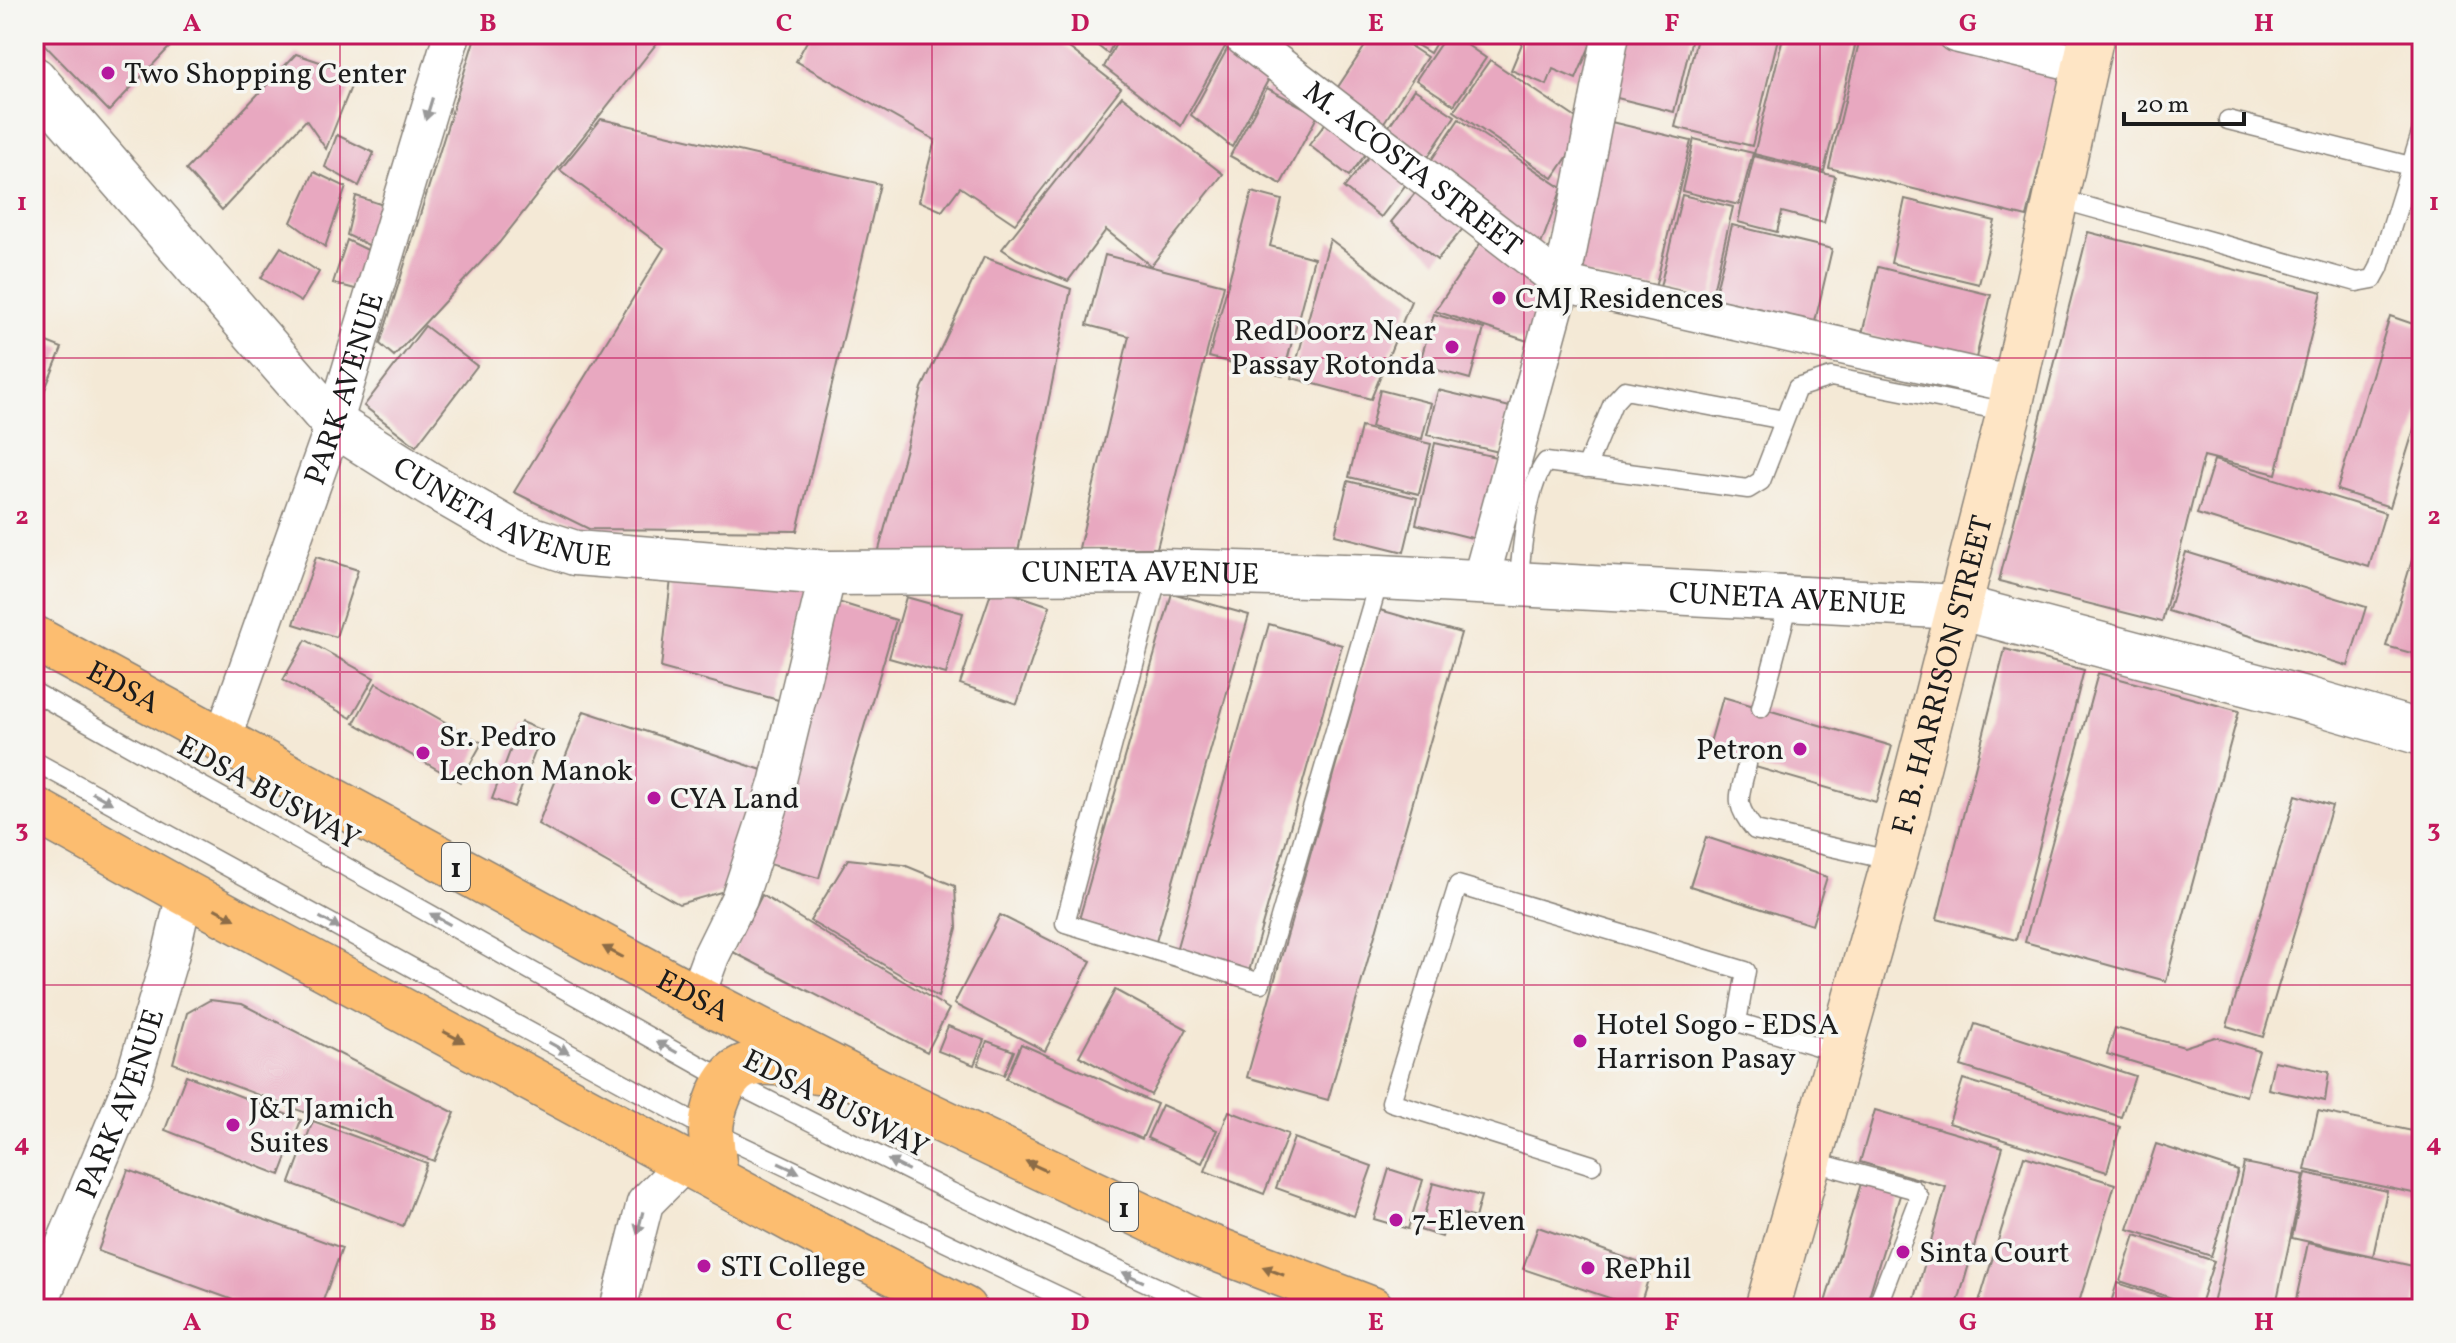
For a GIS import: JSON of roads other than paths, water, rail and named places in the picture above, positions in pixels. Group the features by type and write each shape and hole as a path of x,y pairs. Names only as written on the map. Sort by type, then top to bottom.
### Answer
{"highway":[{"name":"EDSA","path":"34,638 696,997 881,1092 1198,1242 1372,1309"},
{"path":"34,809 185,893 704,1157 964,1309"},
{"path":"704,1157 714,1112 729,1080 743,1067 768,1063 794,1064 881,1092"}],"main road":[{"name":"F. B. HARRISON STREET","path":"1767,1309 1894,861 1959,607 2012,399 2089,50"}],"street":[{"name":"PARK AVENUE","path":"222,740 334,424 452,34"},
{"name":"M. ACOSTA STREET","path":"1239,34 1562,283 2012,399"},
{"path":"1499,583 1611,34"},
{"path":"1955,34 2089,50"},
{"name":"CUNETA AVENUE","path":"34,79 334,424 514,533 575,553 828,573 1159,571 1380,577 1959,607 2422,733"},
{"path":"696,997 711,956 739,899 777,784 828,573"},
{"name":"PARK AVENUE","path":"37,1309 133,1080 170,957 185,893"},
{"path":"618,1309 645,1203 704,1157"}],"lane":[{"path":"2228,120 2410,166"},
{"path":"2056,198 2357,282 2373,279 2379,268 2422,130"},
{"path":"1499,583 1524,531 1538,473 1546,462 1748,489 1761,481 1797,388 1831,377 2012,399"},
{"path":"1586,468 1613,403 1625,390 1784,420"},
{"path":"1159,571 1065,923 1261,983 1380,577"},
{"path":"1761,708 1790,598"},
{"name":"EDSA BUSWAY","path":"34,692 729,1080 951,1192 1204,1309"},
{"path":"34,761 704,1157 1086,1309"},
{"path":"1747,764 1738,803 1755,830 1894,861"},
{"path":"1592,1165 1391,1102 1458,885 1746,971 1737,1022 1840,1053"},
{"path":"1811,1161 1913,1189 1919,1197 1876,1309"}],"place":[{"name":"Two Shopping Center","path":"108,73"},
{"name":"CMJ Residences","path":"1499,298"},
{"name":"RedDoorz Near Passay Rotonda","path":"1452,347"},
{"name":"Petron","path":"1800,749"},
{"name":"Sr. Pedro Lechon Manok","path":"423,753"},
{"name":"CYA Land","path":"654,798"},
{"name":"Hotel Sogo - EDSA Harrison Pasay","path":"1580,1041"},
{"name":"J&T Jamich Suites","path":"233,1125"},
{"name":"7-Eleven","path":"1396,1220"},
{"name":"Sinta Court","path":"1903,1252"},
{"name":"STI College","path":"704,1266"},
{"name":"RePhil","path":"1588,1268"}]}
